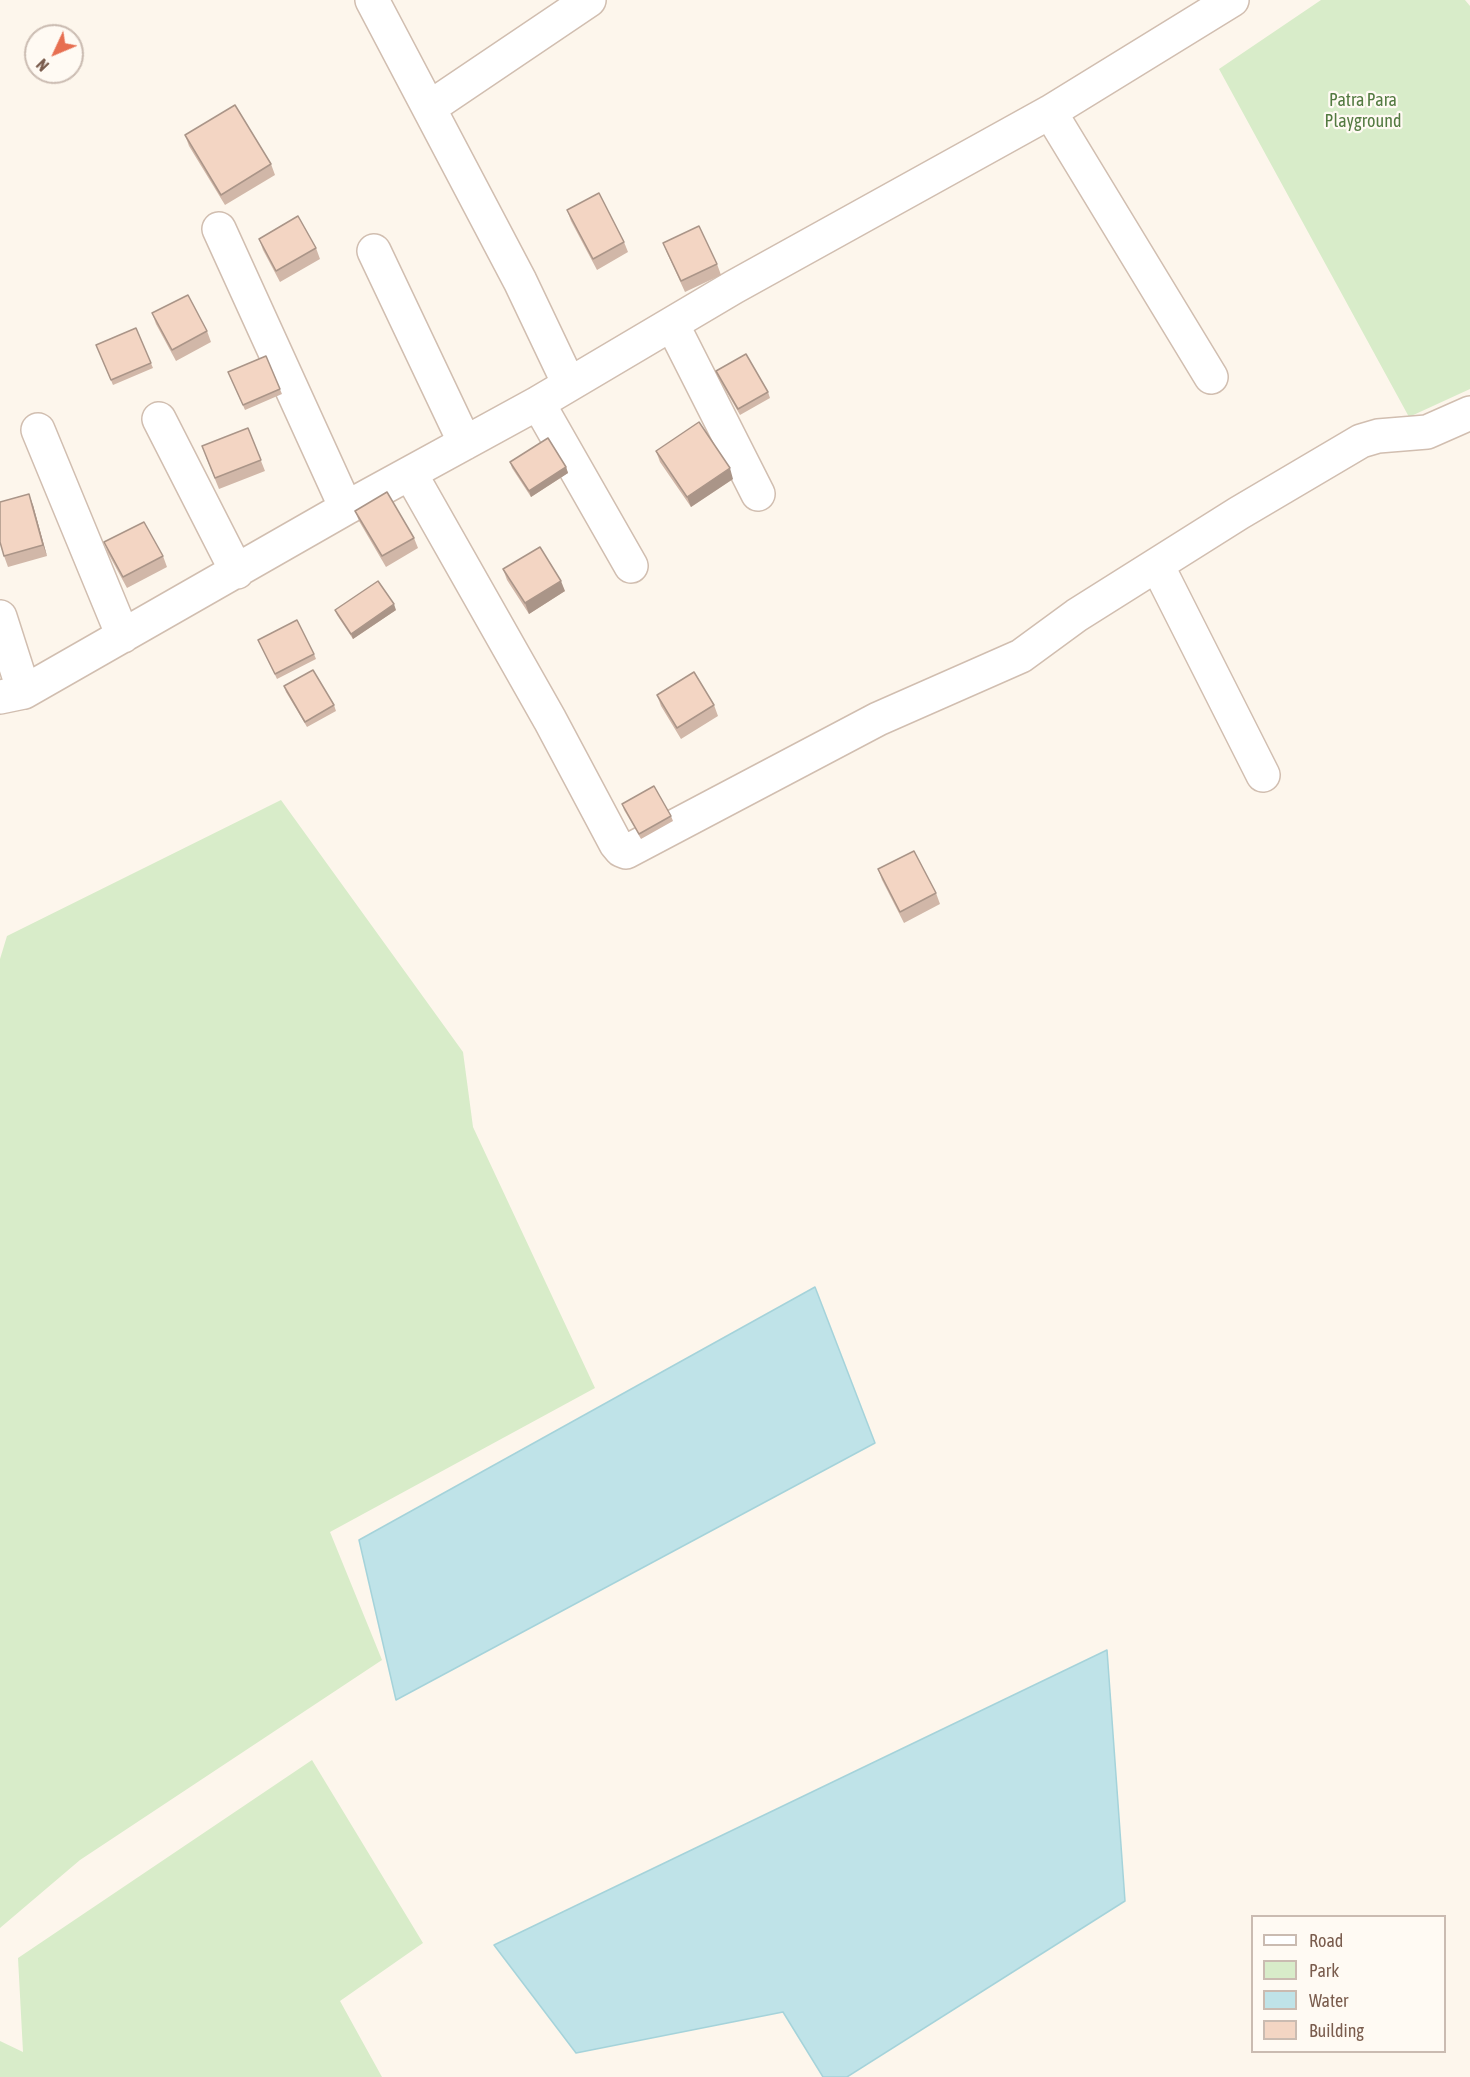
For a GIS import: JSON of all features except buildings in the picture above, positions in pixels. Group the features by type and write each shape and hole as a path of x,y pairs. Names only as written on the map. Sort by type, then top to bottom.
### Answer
{"street":[{"path":"372,0 520,281 568,384"},
{"path":"429,108 589,0"},
{"path":"0,616 12,695 123,636 346,508 538,403 734,287 1050,112 1232,0"},
{"path":"1050,112 1211,377"},
{"path":"219,229 346,508"},
{"path":"374,251 465,442"},
{"path":"672,324 758,494"},
{"path":"538,403 631,566"},
{"path":"410,473 550,720 616,844 626,852 878,719 1021,656 1077,615 1239,513 1361,441 1378,436 1427,432 1470,413"},
{"path":"159,419 237,572"},
{"path":"38,430 123,636"},
{"path":"1157,565 1263,775"}],"green space":[{"name":"Patra Para Playground","path":"1321,0 1465,0 1470,6 1470,389 1409,417 1219,69"},
{"path":"281,800 463,1052 473,1127 595,1388 330,1532 382,1660 80,1860 0,1928 0,959 7,936"},
{"path":"312,1760 423,1943 340,2001 382,2077 0,2077 0,2041 23,2052 18,1958"}],"water":[{"path":"815,1287 875,1443 396,1700 359,1540"},
{"path":"1107,1650 1125,1901 847,2077 823,2077 783,2012 576,2053 494,1945"}]}
